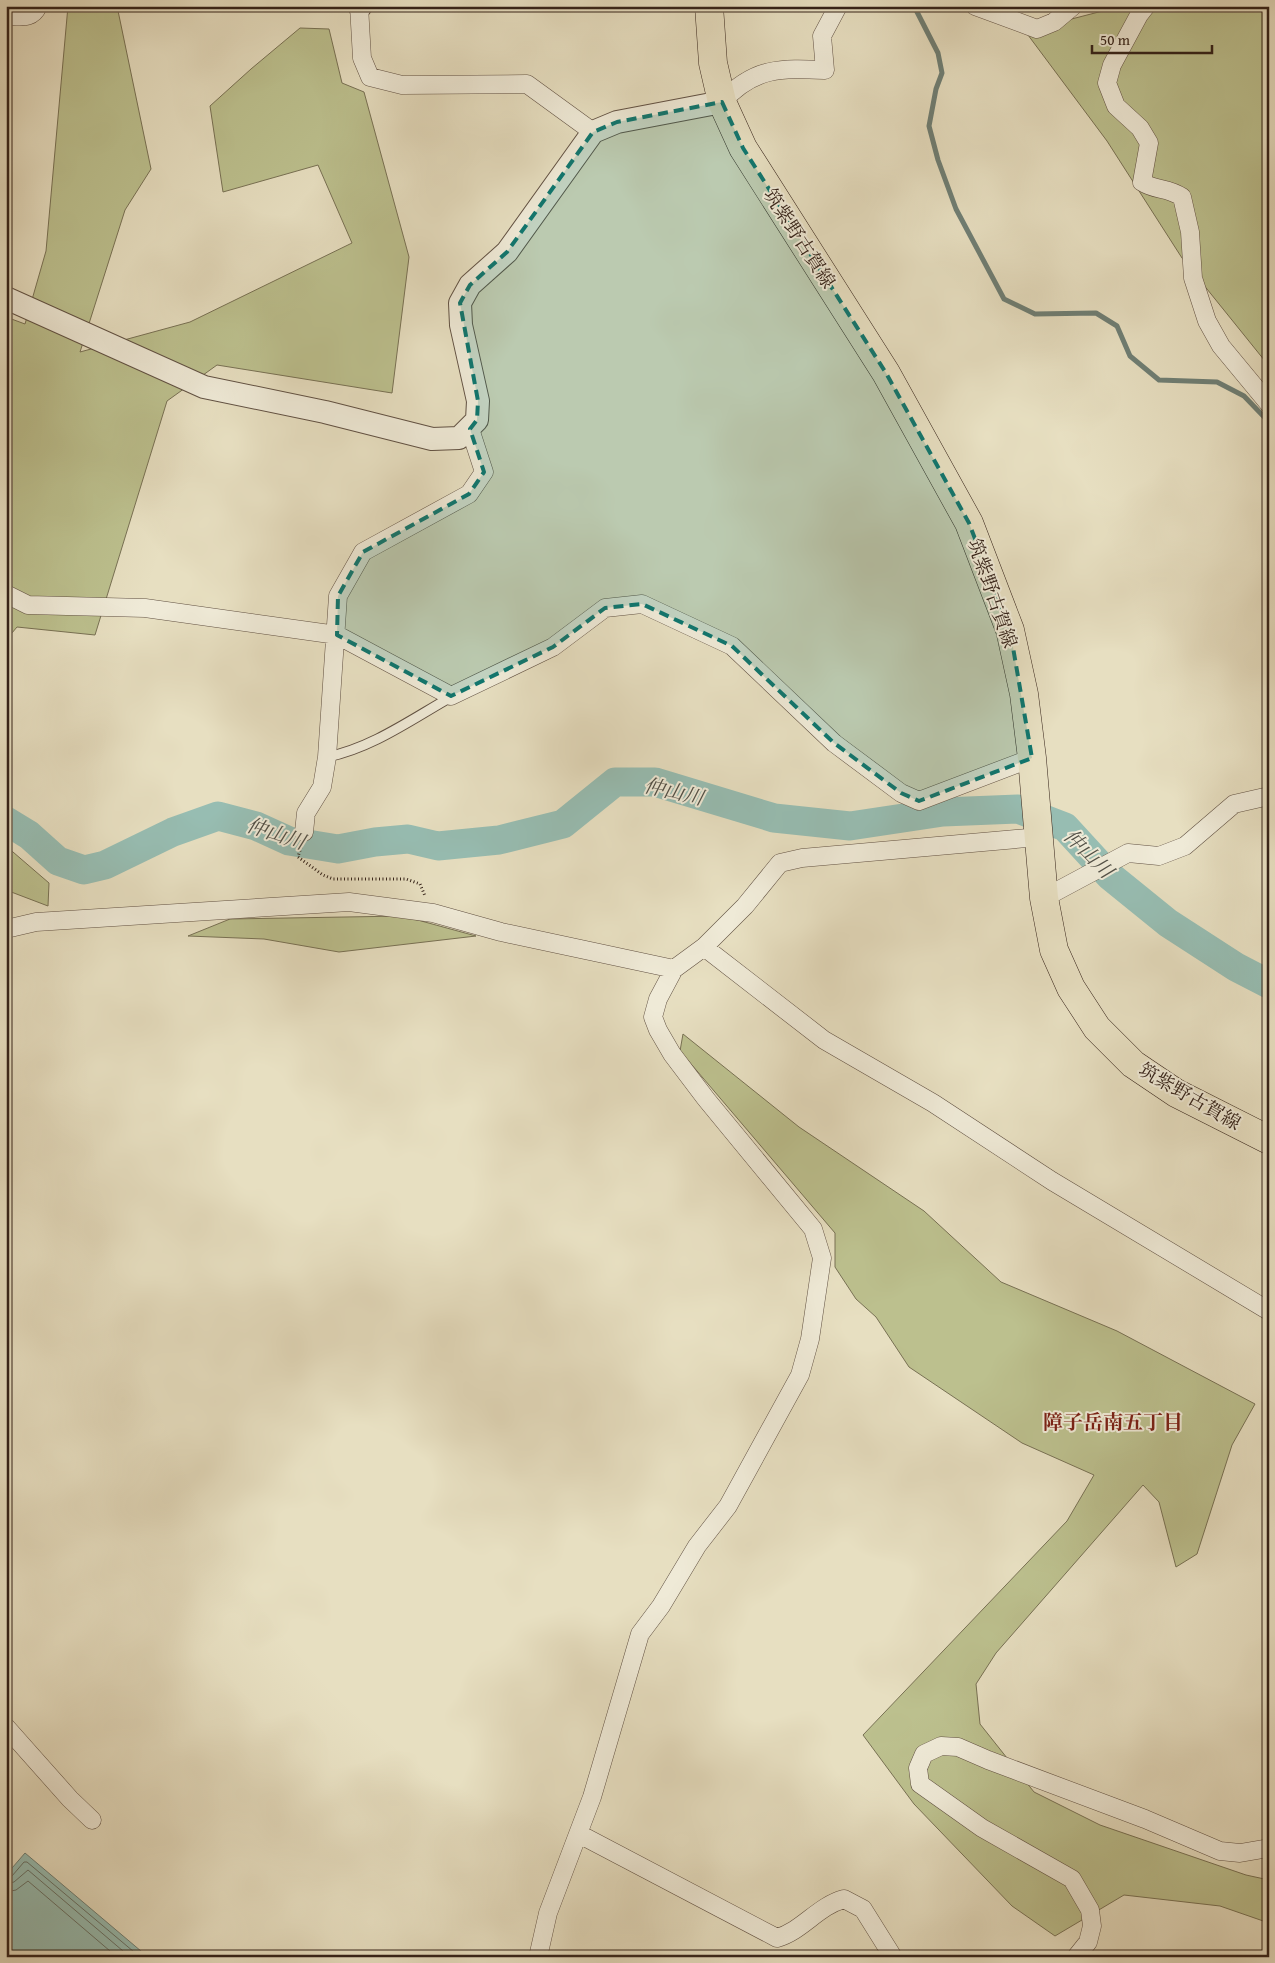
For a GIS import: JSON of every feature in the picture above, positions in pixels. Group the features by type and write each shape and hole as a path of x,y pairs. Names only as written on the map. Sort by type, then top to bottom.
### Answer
{"main road":[{"name":"筑紫野古賀線","path":"709,6 712,63 722,102 743,148 886,373 969,523 1010,630 1024,694 1033,767 1044,898 1054,950 1071,988 1098,1028 1133,1064 1176,1093 1269,1140"}],"street":[{"path":"6,16 30,16 35,14 38,6"},
{"path":"6,298 204,387 325,412 432,439 459,438 477,420 478,402 461,325 460,303 470,285 507,252 593,132 617,122 722,102 745,80 781,68 825,70 822,36 838,6"},
{"path":"976,6 1037,29 1054,22 1073,6"},
{"path":"1146,6 1139,15 1112,65 1107,83 1116,106 1140,128 1149,142 1142,182 1151,188 1170,189 1182,197 1190,232 1193,278 1207,321 1221,346 1269,404"},
{"path":"360,7 362,58 370,77 402,85 527,84 593,132"},
{"path":"304,832 306,813 322,787 327,757 337,635 338,596 362,552 469,494 484,472 470,429"},
{"path":"6,594 28,605 145,608 337,635 451,696 553,647 605,608 642,604 732,646 834,743 901,793 919,801 1033,767"},
{"path":"1044,898 1128,854 1159,856 1185,846 1234,804 1269,796"},
{"path":"538,1957 548,1913 569,1853 579,1834 640,1634 661,1606 697,1546 728,1506 800,1376 810,1339 822,1258 813,1229 706,1099 658,1030 653,1017 658,999 674,969 704,947 745,906 780,863 802,858 1038,828"},
{"path":"6,928 36,922 349,902 426,912 501,932 674,969"},
{"path":"704,947 824,1040 933,1103 1052,1181 1269,1311"},
{"path":"6,1727 70,1799 92,1820"},
{"path":"1076,1957 1088,1942 1092,1926 1090,1910 1072,1879 982,1828 920,1784 918,1768 924,1754 941,1746 958,1747 1220,1850 1240,1853 1269,1848"},
{"path":"579,1834 777,1938 788,1935 832,1902 844,1899 863,1909 893,1957"}],"lane":[{"path":"327,757 344,754 372,742 451,696"}],"path":[{"path":"304,832 298,857 323,875 333,880 406,879 413,881 420,884 425,894 426,912"}],"highlighted area":[{"path":"722,102 743,148 886,373 969,523 1010,630 1032,758 919,801 901,793 834,743 732,646 642,604 605,608 553,647 451,696 337,635 338,596 363,552 469,494 484,472 470,429 477,420 478,401 460,303 470,285 507,252 593,132 617,122"}],"green space":[{"path":"68,6 117,6 151,169 125,210 80,352 190,322 352,243 318,165 223,192 210,106 300,28 329,29 342,83 364,92 409,257 392,393 217,365 167,401 95,635 17,627 6,640 6,317 25,324 46,251"},
{"path":"1122,6 1269,6 1269,366 1182,258 1107,141 1025,31"},
{"path":"6,846 49,883 48,906 6,890"},
{"path":"403,916 476,936 339,952 264,939 188,936 230,919"},
{"path":"683,1034 799,1127 924,1211 1001,1282 1117,1331 1255,1404 1232,1445 1197,1554 1176,1567 1159,1502 1143,1485 996,1653 976,1684 980,1724 1034,1792 1100,1825 1246,1875 1269,1880 1269,1923 1220,1906 1124,1895 1055,1936 1012,1906 914,1804 863,1735 1067,1521 1094,1475 1022,1443 909,1367 876,1317 856,1299 835,1267 835,1233 680,1051"}],"water":[{"path":"25,1853 148,1957 6,1957 6,1875"}],"waterway":[{"path":"914,6 938,53 942,73 936,89 929,126 938,160 956,209 1004,299 1035,314 1096,313 1117,326 1130,356 1159,380 1217,382 1244,396 1269,422"},
{"name":"仲山川","path":"6,821 29,835 58,861 84,870 105,865 173,832 218,816 256,826 289,841 338,849 375,842 408,839 438,846 499,840 563,824 615,782 655,782 774,818 850,826 943,812 1018,809 1065,827 1110,876 1168,923 1236,967 1269,984"}],"district":[{"name":"障子岳南五丁目","path":"1113,1421"}]}
